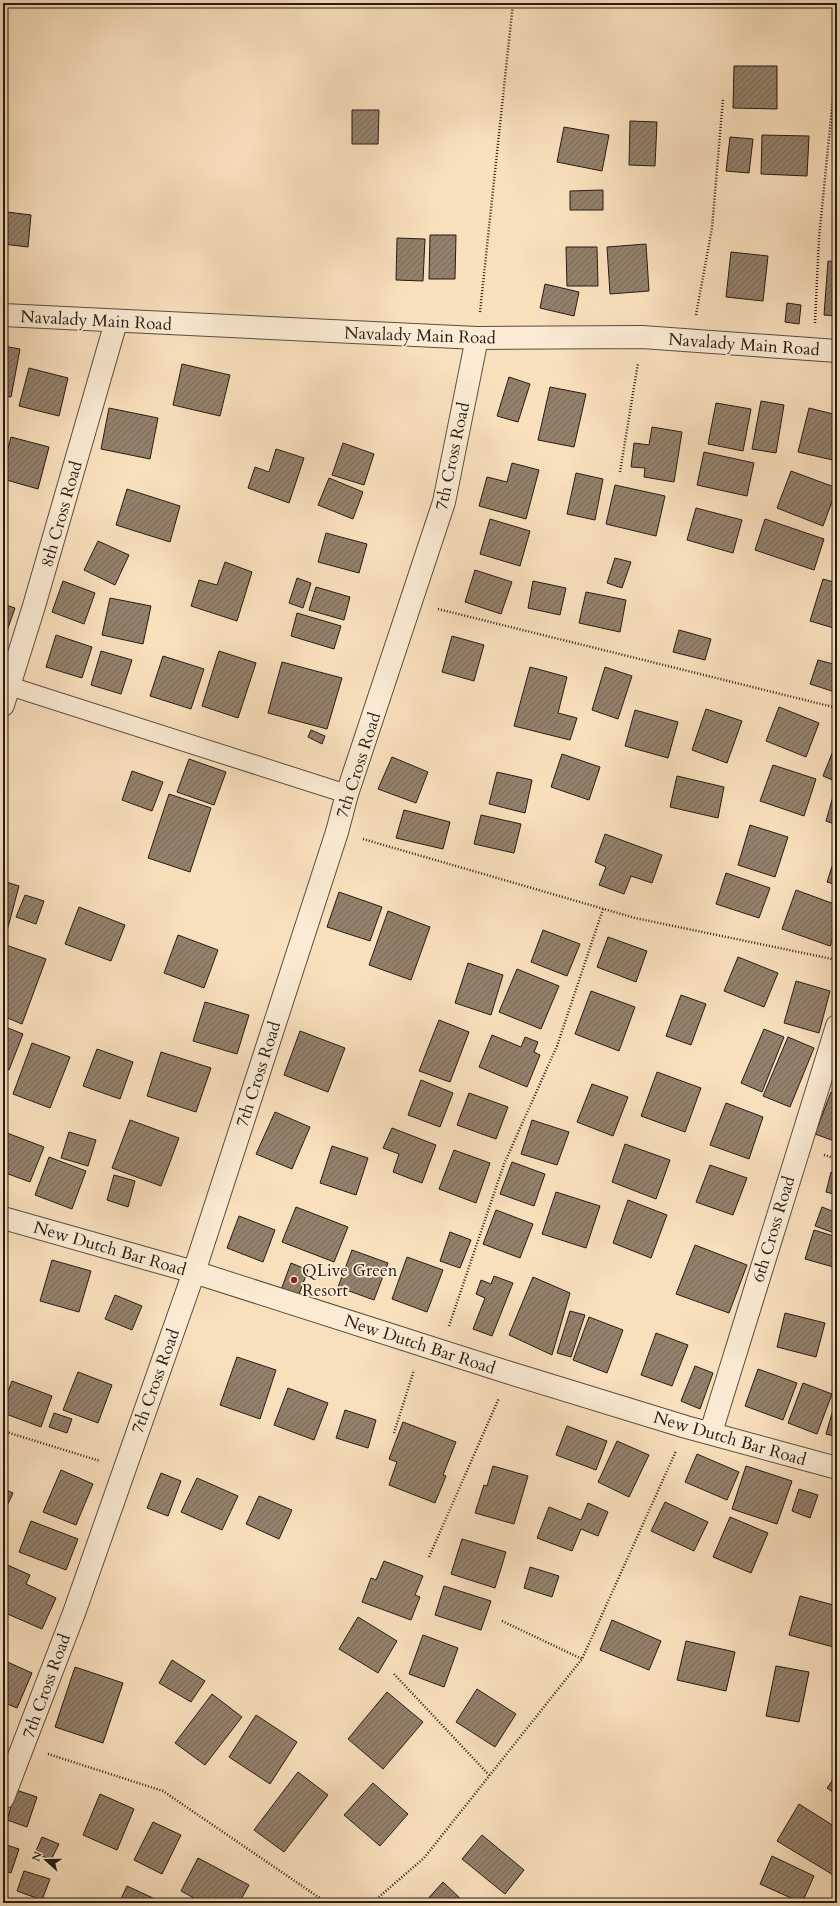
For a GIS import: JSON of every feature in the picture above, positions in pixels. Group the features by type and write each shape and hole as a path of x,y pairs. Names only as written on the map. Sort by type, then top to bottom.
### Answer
{"street":[{"name":"Navalady Main Road","path":"3,315 116,322 477,338 642,337 837,351"},
{"name":"8th Cross Road","path":"5,691 34,606 116,322"},
{"name":"7th Cross Road","path":"3,1798 74,1613 194,1272 337,832 347,794 412,602 444,502 477,338"},
{"name":"6th Cross Road","path":"711,1432 837,1026"},
{"name":"New Dutch Bar Road","path":"3,1218 194,1272 510,1373 686,1427 711,1432 837,1468"}],"lane":[{"path":"5,691 347,794"}],"path":[{"path":"477,338 514,3"},
{"path":"814,349 819,238 837,58"},
{"path":"691,341 712,228 723,99"},
{"path":"620,472 642,337"},
{"path":"412,602 837,708"},
{"path":"337,832 635,918 837,960"},
{"path":"394,1433 431,1348 504,1164 557,1046 603,909"},
{"path":"429,1557 510,1373"},
{"path":"372,1903 424,1858 582,1659 686,1427"},
{"path":"3,1431 124,1469"},
{"path":"502,1622 582,1659"},
{"path":"394,1674 489,1775"},
{"path":"24,1746 163,1791 327,1903"}],"building":[{"path":"734,66 777,66 777,109 733,108"},
{"path":"352,110 379,110 378,144 352,144"},
{"path":"630,121 657,122 655,166 629,165"},
{"path":"564,127 609,135 602,171 557,162"},
{"path":"762,135 809,136 807,176 761,174"},
{"path":"730,137 753,139 749,173 726,171"},
{"path":"603,190 603,210 570,210 570,191"},
{"path":"7,212 31,215 28,247 3,244"},
{"path":"430,235 456,235 455,279 429,279"},
{"path":"397,238 425,239 423,281 396,280"},
{"path":"646,244 649,291 610,294 607,247"},
{"path":"566,247 597,247 598,286 567,286"},
{"path":"731,252 768,256 763,301 726,297"},
{"path":"828,261 837,262 837,316 824,315"},
{"path":"545,284 579,292 574,316 540,308"},
{"path":"787,303 801,305 799,324 785,322"},
{"path":"3,346 20,349 11,397 3,395"},
{"path":"182,364 230,375 220,416 173,405"},
{"path":"29,368 68,378 59,416 19,406"},
{"path":"509,377 530,384 518,422 497,416"},
{"path":"550,387 586,394 574,447 538,440"},
{"path":"761,401 784,405 776,453 752,449"},
{"path":"716,403 751,409 743,451 708,444"},
{"path":"109,408 158,418 150,459 101,449"},
{"path":"809,408 837,415 837,461 798,452"},
{"path":"652,427 682,432 674,482 644,477 645,468 631,467 634,443 649,445"},
{"path":"11,437 49,447 38,489 3,479 3,467"},
{"path":"343,443 374,454 364,485 332,475"},
{"path":"276,449 304,458 289,503 248,488 255,467 269,472"},
{"path":"704,452 754,463 747,496 697,485"},
{"path":"512,463 539,470 526,519 479,506 487,477 507,482"},
{"path":"791,471 837,488 823,526 777,508"},
{"path":"576,473 603,479 595,520 567,514"},
{"path":"329,478 363,492 353,519 318,505"},
{"path":"615,485 665,496 656,536 606,524"},
{"path":"127,489 180,506 170,542 116,525"},
{"path":"696,508 742,520 733,553 687,540"},
{"path":"490,519 530,531 520,566 480,554"},
{"path":"765,519 824,539 814,570 755,550"},
{"path":"326,533 367,544 359,573 318,562"},
{"path":"98,541 129,555 115,585 84,570"},
{"path":"615,558 631,562 622,588 607,583"},
{"path":"225,562 252,572 237,621 191,606 199,580 217,585"},
{"path":"475,570 512,582 501,614 465,602"},
{"path":"297,578 311,583 303,608 289,603"},
{"path":"823,579 837,583 837,629 810,621"},
{"path":"63,581 95,593 84,624 52,612"},
{"path":"533,581 566,588 560,615 528,608"},
{"path":"316,587 350,597 344,620 309,610"},
{"path":"586,592 626,600 620,632 579,623"},
{"path":"110,598 151,606 143,644 102,635"},
{"path":"3,604 15,608 3,642"},
{"path":"297,613 341,626 334,649 291,636"},
{"path":"679,630 711,639 705,660 673,652"},
{"path":"56,635 92,647 82,678 46,667"},
{"path":"452,636 484,645 474,681 442,672"},
{"path":"101,651 132,660 121,694 91,685"},
{"path":"219,651 256,663 238,718 202,706"},
{"path":"163,656 204,669 191,709 150,696"},
{"path":"818,660 837,665 837,685 835,692 810,684"},
{"path":"282,662 342,678 327,729 268,713"},
{"path":"530,667 567,677 558,713 577,718 570,740 514,726"},
{"path":"605,667 632,676 618,719 592,710"},
{"path":"779,707 819,723 806,757 766,741"},
{"path":"706,709 742,721 727,763 692,750"},
{"path":"635,710 678,722 668,758 625,746"},
{"path":"311,730 325,736 322,744 308,737"},
{"path":"837,741 837,782 823,776"},
{"path":"562,754 600,767 589,800 551,787"},
{"path":"392,757 428,772 416,803 378,789"},
{"path":"189,759 226,772 214,805 177,792"},
{"path":"773,765 816,779 804,816 760,801"},
{"path":"132,771 163,782 152,811 122,800"},
{"path":"497,772 532,780 525,813 489,804"},
{"path":"677,776 724,787 718,818 670,807"},
{"path":"834,793 837,794 837,825 826,821"},
{"path":"169,794 211,808 190,872 148,858"},
{"path":"404,810 450,822 443,849 396,838"},
{"path":"481,815 521,824 514,853 474,844"},
{"path":"750,825 788,837 775,877 738,865"},
{"path":"605,834 662,855 652,883 631,876 624,894 599,885 606,867 595,862"},
{"path":"837,851 837,885 827,882"},
{"path":"726,873 770,888 759,918 716,904"},
{"path":"3,881 19,886 7,931 3,930"},
{"path":"796,890 837,905 837,925 830,946 782,929"},
{"path":"339,892 382,907 370,941 327,927"},
{"path":"25,895 44,901 36,924 16,917"},
{"path":"79,907 125,925 111,961 65,944"},
{"path":"388,911 430,927 411,980 369,965"},
{"path":"543,930 580,944 567,976 531,962"},
{"path":"178,935 218,950 204,988 164,973"},
{"path":"608,937 647,951 636,982 597,967"},
{"path":"6,945 46,959 22,1024 3,1016 3,954"},
{"path":"738,957 778,973 764,1007 724,991"},
{"path":"468,963 503,975 491,1015 455,1003"},
{"path":"517,969 559,986 541,1029 499,1012"},
{"path":"796,981 830,991 819,1033 784,1023"},
{"path":"591,991 635,1007 619,1051 575,1034"},
{"path":"681,995 706,1004 691,1045 666,1036"},
{"path":"205,1002 249,1015 237,1054 193,1041"},
{"path":"439,1020 469,1032 450,1082 419,1071"},
{"path":"3,1026 23,1034 9,1070 3,1068"},
{"path":"764,1029 784,1037 762,1092 741,1083"},
{"path":"300,1031 345,1048 328,1092 284,1075"},
{"path":"492,1035 521,1047 525,1037 538,1042 534,1052 540,1055 527,1087 479,1067"},
{"path":"788,1037 814,1048 790,1107 763,1096"},
{"path":"32,1043 70,1057 50,1108 13,1094"},
{"path":"97,1049 133,1062 120,1099 83,1086"},
{"path":"161,1052 211,1068 196,1112 147,1096"},
{"path":"837,1062 837,1081 831,1079"},
{"path":"657,1072 701,1088 685,1132 641,1116"},
{"path":"421,1080 453,1093 440,1127 408,1115"},
{"path":"592,1084 628,1097 613,1136 577,1122"},
{"path":"831,1092 837,1095 837,1142 815,1134"},
{"path":"469,1093 508,1107 496,1139 457,1125"},
{"path":"726,1103 763,1117 749,1159 710,1145"},
{"path":"275,1112 310,1127 292,1169 256,1154"},
{"path":"130,1120 179,1138 161,1186 112,1168"},
{"path":"532,1120 569,1132 557,1165 521,1154"},
{"path":"392,1128 436,1145 422,1183 393,1172 399,1154 383,1148"},
{"path":"69,1132 96,1140 88,1166 61,1158"},
{"path":"7,1133 44,1147 30,1182 3,1172 3,1143"},
{"path":"625,1144 670,1160 656,1199 612,1182"},
{"path":"332,1146 368,1158 356,1195 320,1183"},
{"path":"454,1150 490,1163 476,1203 439,1189"},
{"path":"49,1157 86,1171 72,1209 35,1195"},
{"path":"512,1162 545,1174 534,1206 500,1194"},
{"path":"710,1165 747,1178 733,1215 696,1202"},
{"path":"831,1172 837,1174 837,1195 826,1192"},
{"path":"114,1175 135,1181 128,1207 107,1200"},
{"path":"556,1192 600,1206 586,1248 542,1234"},
{"path":"628,1200 667,1215 651,1258 613,1243"},
{"path":"296,1207 348,1227 334,1262 282,1242"},
{"path":"822,1207 837,1213 837,1234 815,1226"},
{"path":"496,1210 533,1224 520,1258 483,1244"},
{"path":"239,1216 275,1230 263,1262 227,1248"},
{"path":"814,1230 837,1237 837,1268 805,1259"},
{"path":"450,1232 471,1240 460,1268 440,1261"},
{"path":"695,1245 747,1265 729,1313 676,1294"},
{"path":"352,1250 388,1263 374,1300 338,1287"},
{"path":"407,1257 443,1270 427,1312 392,1299"},
{"path":"52,1260 91,1271 79,1312 40,1301"},
{"name":"QLive Green Resort","path":"291,1263 308,1270 298,1297 281,1290"},
{"path":"494,1276 513,1283 492,1336 473,1329 485,1298 476,1294 481,1280 491,1284"},
{"path":"533,1277 570,1293 552,1355 509,1335"},
{"path":"115,1295 142,1306 132,1330 105,1319"},
{"path":"570,1311 585,1315 571,1357 557,1353"},
{"path":"785,1313 825,1323 816,1357 777,1347"},
{"path":"589,1317 623,1330 607,1373 573,1360"},
{"path":"656,1333 688,1345 672,1386 641,1375"},
{"path":"237,1357 276,1370 260,1419 220,1405"},
{"path":"695,1366 713,1373 700,1409 681,1401"},
{"path":"758,1369 797,1383 783,1420 745,1406"},
{"path":"78,1372 112,1385 98,1423 63,1410"},
{"path":"12,1381 52,1396 41,1427 3,1413 3,1404"},
{"path":"803,1383 832,1394 817,1434 788,1423"},
{"path":"288,1388 328,1403 314,1440 274,1425"},
{"path":"837,1396 837,1437 826,1434"},
{"path":"345,1410 376,1420 368,1448 336,1438"},
{"path":"54,1413 72,1419 67,1433 49,1427"},
{"path":"403,1422 456,1442 443,1475 446,1476 435,1503 389,1485 397,1462 389,1459"},
{"path":"567,1426 607,1441 596,1470 556,1455"},
{"path":"617,1441 649,1455 629,1497 598,1482"},
{"path":"697,1454 739,1472 727,1500 685,1482"},
{"path":"493,1466 528,1476 514,1524 475,1513 484,1485 487,1486"},
{"path":"746,1466 792,1481 777,1524 732,1509"},
{"path":"61,1470 93,1484 76,1525 43,1512"},
{"path":"161,1473 181,1481 168,1516 147,1508"},
{"path":"197,1478 238,1496 222,1530 181,1512"},
{"path":"3,1489 13,1493 3,1515"},
{"path":"799,1489 818,1495 810,1518 792,1511"},
{"path":"259,1496 292,1510 279,1539 246,1524"},
{"path":"665,1502 708,1522 694,1551 651,1531"},
{"path":"588,1503 608,1512 598,1536 581,1529 572,1551 537,1538 549,1507 581,1520"},
{"path":"730,1517 768,1533 751,1573 713,1557"},
{"path":"31,1521 78,1539 66,1570 19,1552"},
{"path":"462,1539 506,1552 495,1588 451,1574"},
{"path":"384,1561 423,1576 415,1595 420,1597 411,1620 362,1602 371,1578 376,1580"},
{"path":"3,1563 30,1575 26,1584 56,1598 42,1629 3,1612"},
{"path":"530,1567 559,1576 552,1597 524,1588"},
{"path":"444,1586 491,1601 481,1630 435,1615"},
{"path":"800,1596 837,1606 837,1648 789,1635"},
{"path":"358,1617 397,1641 378,1673 339,1649"},
{"path":"612,1620 661,1641 649,1670 600,1650"},
{"path":"423,1635 458,1648 444,1687 409,1674"},
{"path":"686,1641 735,1652 726,1691 677,1680"},
{"path":"3,1660 32,1673 17,1708 3,1702"},
{"path":"172,1660 205,1681 191,1702 159,1683"},
{"path":"776,1666 809,1672 799,1722 766,1716"},
{"path":"75,1667 123,1683 103,1743 55,1727"},
{"path":"477,1689 516,1714 495,1747 456,1722"},
{"path":"387,1692 423,1722 383,1769 348,1739"},
{"path":"212,1694 242,1717 205,1765 175,1743"},
{"path":"256,1715 297,1742 270,1784 229,1757"},
{"path":"298,1772 328,1795 284,1852 254,1830"},
{"path":"837,1774 837,1795 827,1788"},
{"path":"373,1783 408,1814 380,1846 344,1815"},
{"path":"16,1790 37,1797 27,1827 7,1820"},
{"path":"100,1794 134,1809 117,1850 83,1835"},
{"path":"799,1804 837,1828 837,1873 835,1876 777,1841"},
{"path":"153,1822 181,1835 162,1874 134,1860"},
{"path":"482,1835 524,1870 505,1894 462,1859"},
{"path":"42,1837 59,1844 51,1860 35,1853"},
{"path":"3,1844 19,1849 11,1873 3,1870"},
{"path":"772,1856 814,1876 802,1903 760,1884"},
{"path":"198,1858 249,1885 239,1903 203,1903 181,1891"},
{"path":"24,1871 50,1879 42,1900 17,1891"},
{"path":"443,1882 465,1903 424,1903"},
{"path":"127,1886 155,1899 154,1903 119,1903"}],"place":[{"name":"QLive Green Resort","path":"294,1280"}]}
